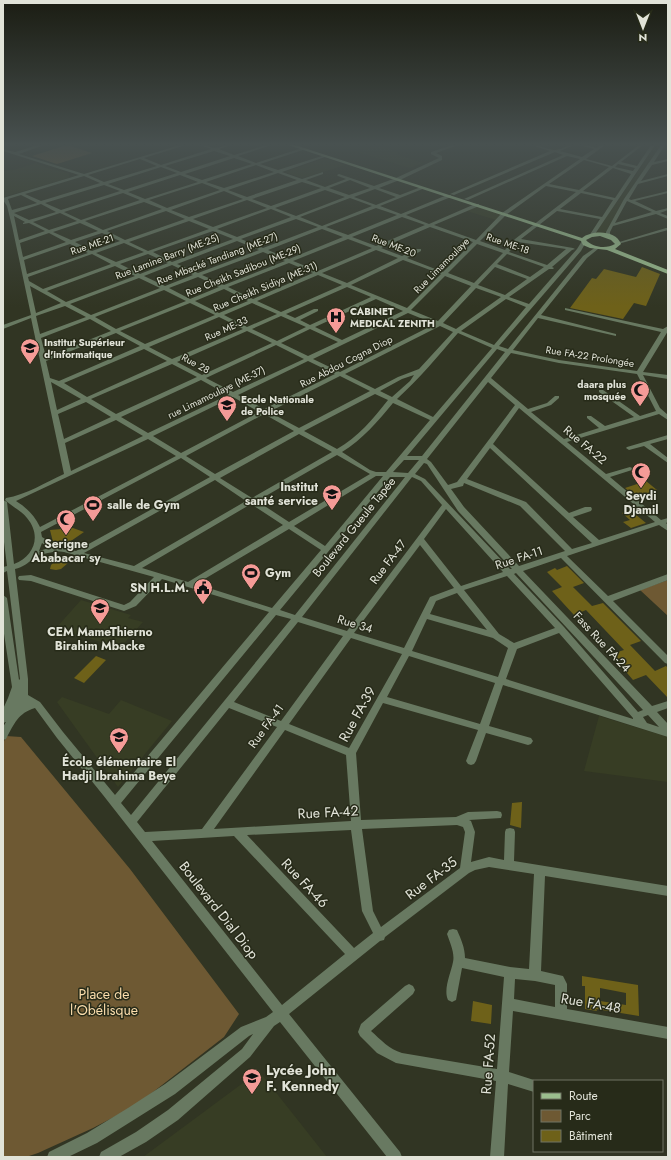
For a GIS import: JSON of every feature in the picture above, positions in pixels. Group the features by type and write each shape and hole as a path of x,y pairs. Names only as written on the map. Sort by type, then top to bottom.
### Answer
{"main road":[{"path":"461,199 477,206 506,213"},
{"path":"466,199 586,238 614,241 632,256 668,271"},
{"path":"586,238 589,246 596,248 608,248 668,271"},
{"path":"608,248 614,241"}],"street":[{"path":"4,199 11,213 18,242 68,474"},
{"path":"33,199 342,342"},
{"path":"11,213 53,199"},
{"path":"14,226 98,199"},
{"path":"21,259 197,199"},
{"name":"Rue ME-20","path":"247,199 529,306"},
{"name":"Rue ME-21","path":"26,279 92,253 247,199"},
{"path":"42,291 294,199"},
{"name":"Rue Lamine Barry (ME-25)","path":"6,326 344,199"},
{"name":"Rue ME-18","path":"356,199 559,271"},
{"name":"Rue Mbacké Tandiang (ME-27)","path":"39,337 393,199"},
{"name":"Rue Cheikh Sadibou (ME-29)","path":"44,360 441,199"},
{"name":"Rue Limamoulaye","path":"407,310 506,213 527,199"},
{"name":"Rue Abdou Cogna Diop","path":"38,530 264,412 439,324 517,240 538,223 558,210 569,199"},
{"name":"Boulevard Gueule Tapée","path":"116,803 529,306 579,250 586,238 616,199"},
{"path":"633,199 629,200 608,232 614,241 630,240 668,229"},
{"path":"18,242 145,200 509,352"},
{"path":"629,200 668,218"},
{"name":"Rue Cheikh Sidiya (ME-31)","path":"59,383 477,206"},
{"path":"613,225 668,209"},
{"path":"558,210 601,218"},
{"path":"11,213 434,420"},
{"path":"517,240 579,250"},
{"name":"Boulevard Gueule Tapée","path":"131,822 296,619 537,316 585,258 596,248"},
{"path":"135,569 251,500 337,452 361,436 392,400 412,382 457,331 548,267 570,249"},
{"name":"Rue ME-33","path":"55,413 346,285 419,250"},
{"path":"494,265 531,279"},
{"name":"Rue 28","path":"26,279 42,291 233,394 368,471 376,474"},
{"path":"62,442 376,297"},
{"path":"567,309 666,330 639,373 660,412 668,418"},
{"path":"296,320 316,310"},
{"name":"rue Limamoulaye (ME-37)","path":"7,501 34,491 407,310"},
{"path":"537,316 614,335"},
{"name":"Rue FA-22 Prolongée","path":"509,352 563,362 668,377"},
{"path":"78,552 299,431 376,392 400,378 421,370"},
{"path":"400,378 412,382"},
{"path":"48,379 59,383 87,399 180,456 251,500 326,550"},
{"name":"Rue FA-22","path":"488,379 605,476 664,521 668,528"},
{"path":"601,391 639,418"},
{"path":"527,411 549,404 557,397"},
{"path":"446,488 458,486 519,404"},
{"path":"563,441 660,412"},
{"path":"589,417 604,429"},
{"path":"629,448 668,437"},
{"path":"489,444 598,544"},
{"path":"646,444 668,461"},
{"path":"402,458 415,456 424,458 433,468 461,509 561,629 643,724"},
{"path":"605,476 630,469"},
{"path":"188,585 376,474 410,475 416,476 423,480 514,572"},
{"path":"463,480 523,504 607,600 668,661"},
{"path":"3,498 28,513 34,520 40,539 38,548 34,555 19,566 7,569"},
{"path":"6,719 23,697 24,679 7,569 7,501"},
{"name":"Rue FA-47","path":"349,634 446,504"},
{"path":"567,516 588,510"},
{"name":"Rue FA-11","path":"407,652 426,616 433,599 664,521"},
{"path":"40,539 56,549"},
{"path":"420,540 496,636"},
{"name":"Rue 34","path":"34,555 56,549 78,552 668,731"},
{"name":"Fass Rue FA-24","path":"514,572 651,710 668,731"},
{"path":"22,578 31,578 124,608 133,604 160,576"},
{"path":"607,600 668,577"},
{"path":"3,598 16,687 6,719 3,736"},
{"path":"426,616 496,636 513,647"},
{"path":"513,647 561,629"},
{"name":"Rue FA-41","path":"205,833 349,634"},
{"path":"471,761 513,647"},
{"name":"Rue FA-39","path":"380,936 368,911 356,825 351,753 407,652"},
{"name":"Boulevard Dial Diop","path":"16,687 23,697 37,704 297,1035 339,1085 395,1157"},
{"path":"381,699 528,741"},
{"path":"228,703 351,753"},
{"path":"6,719 26,707 37,704"},
{"path":"636,716 668,704"},
{"name":"Rue FA-42","path":"142,837 236,831 457,821 468,816 497,815"},
{"path":"457,821 467,824 470,832 465,870"},
{"name":"Rue FA-46","path":"236,831 353,956"},
{"path":"509,865 510,832"},
{"name":"Rue FA-35","path":"270,1022 353,956 465,870 473,866 489,862 668,892"},
{"path":"535,975 540,871"},
{"path":"452,996 456,970 459,962 459,952 453,934"},
{"path":"459,962 510,973 535,975 559,980 561,982 561,1013"},
{"name":"Rue FA-52","path":"497,1157 510,973"},
{"path":"409,990 365,1028 364,1032 381,1049 389,1055 402,1059 502,1076 533,1086"},
{"name":"Rue FA-48","path":"508,1004 668,1033"},
{"path":"54,1157 92,1138 170,1089 245,1031 270,1022"},
{"path":"106,1157 141,1137 173,1115 246,1053 270,1022"}],"shaded area":[{"path":"619,199 627,199 605,235 595,233"},
{"path":"477,206 502,214 496,220 467,211"},
{"name":"CEM MameThierno Birahim Mbacke","path":"81,600 131,615 128,618 143,622 120,648 56,628"},
{"name":"École élémentaire El Hadji Ibrahima Beye","path":"62,697 109,714 121,700 172,721 118,787 57,702"},
{"path":"599,716 668,737 668,782 584,771"},
{"name":"Lycée John F. Kennedy","path":"259,1071 327,1157 143,1157 193,1120"}],"green space":[{"path":"668,580 668,616 640,590"},
{"name":"Place de l'Obélisque","path":"6,736 21,737 130,869 239,1014 224,1037 135,1106 93,1128 26,1157 3,1157 3,744"}],"building":[{"path":"642,267 660,274 646,306 634,303 623,319 570,308 592,278 596,279 604,269 636,277"},
{"name":"Seydi Djamil","path":"646,481 657,490 637,497 625,488"},
{"path":"630,510 646,523 631,528 623,522 630,520 622,513"},
{"name":"Serigne Ababacar sy","path":"73,528 84,532 68,543 53,542 50,530"},
{"path":"54,562 68,563 61,569 50,569"},
{"path":"567,566 584,583 573,587 592,606 603,603 641,641 630,645 655,671 666,666 668,668 668,698 646,675 633,680 611,654 624,650 586,610 574,615 552,591 562,587 547,572 555,568 557,570"},
{"path":"96,656 106,660 84,683 74,678"},
{"path":"522,802 521,828 510,825 512,803"},
{"path":"582,976 638,985 639,1016 596,1009 597,1011 585,1009 585,986 582,986","holes":["600,988 626,993 626,1005 600,1001"]},
{"path":"473,1001 492,1005 491,1024 471,1021"}],"place":[{"name":"CABINET MEDICAL ZENITH","path":"336,334"},
{"name":"Institut Supérieur d'informatique","path":"30,365"},
{"name":"daara plus mosquée","path":"640,407"},
{"name":"Ecole Nationale de Police","path":"227,422"},
{"name":"Seydi Djamil","path":"641,489"},
{"name":"Institut santé service","path":"332,511"},
{"name":"salle de Gym","path":"93,522"},
{"name":"Serigne Ababacar sy","path":"66,536"},
{"name":"Gym","path":"251,590"},
{"name":"SN H.L.M.","path":"203,605"},
{"name":"CEM MameThierno Birahim Mbacke","path":"100,625"},
{"name":"École élémentaire El Hadji Ibrahima Beye","path":"119,754"},
{"name":"Lycée John F. Kennedy","path":"252,1095"}]}
